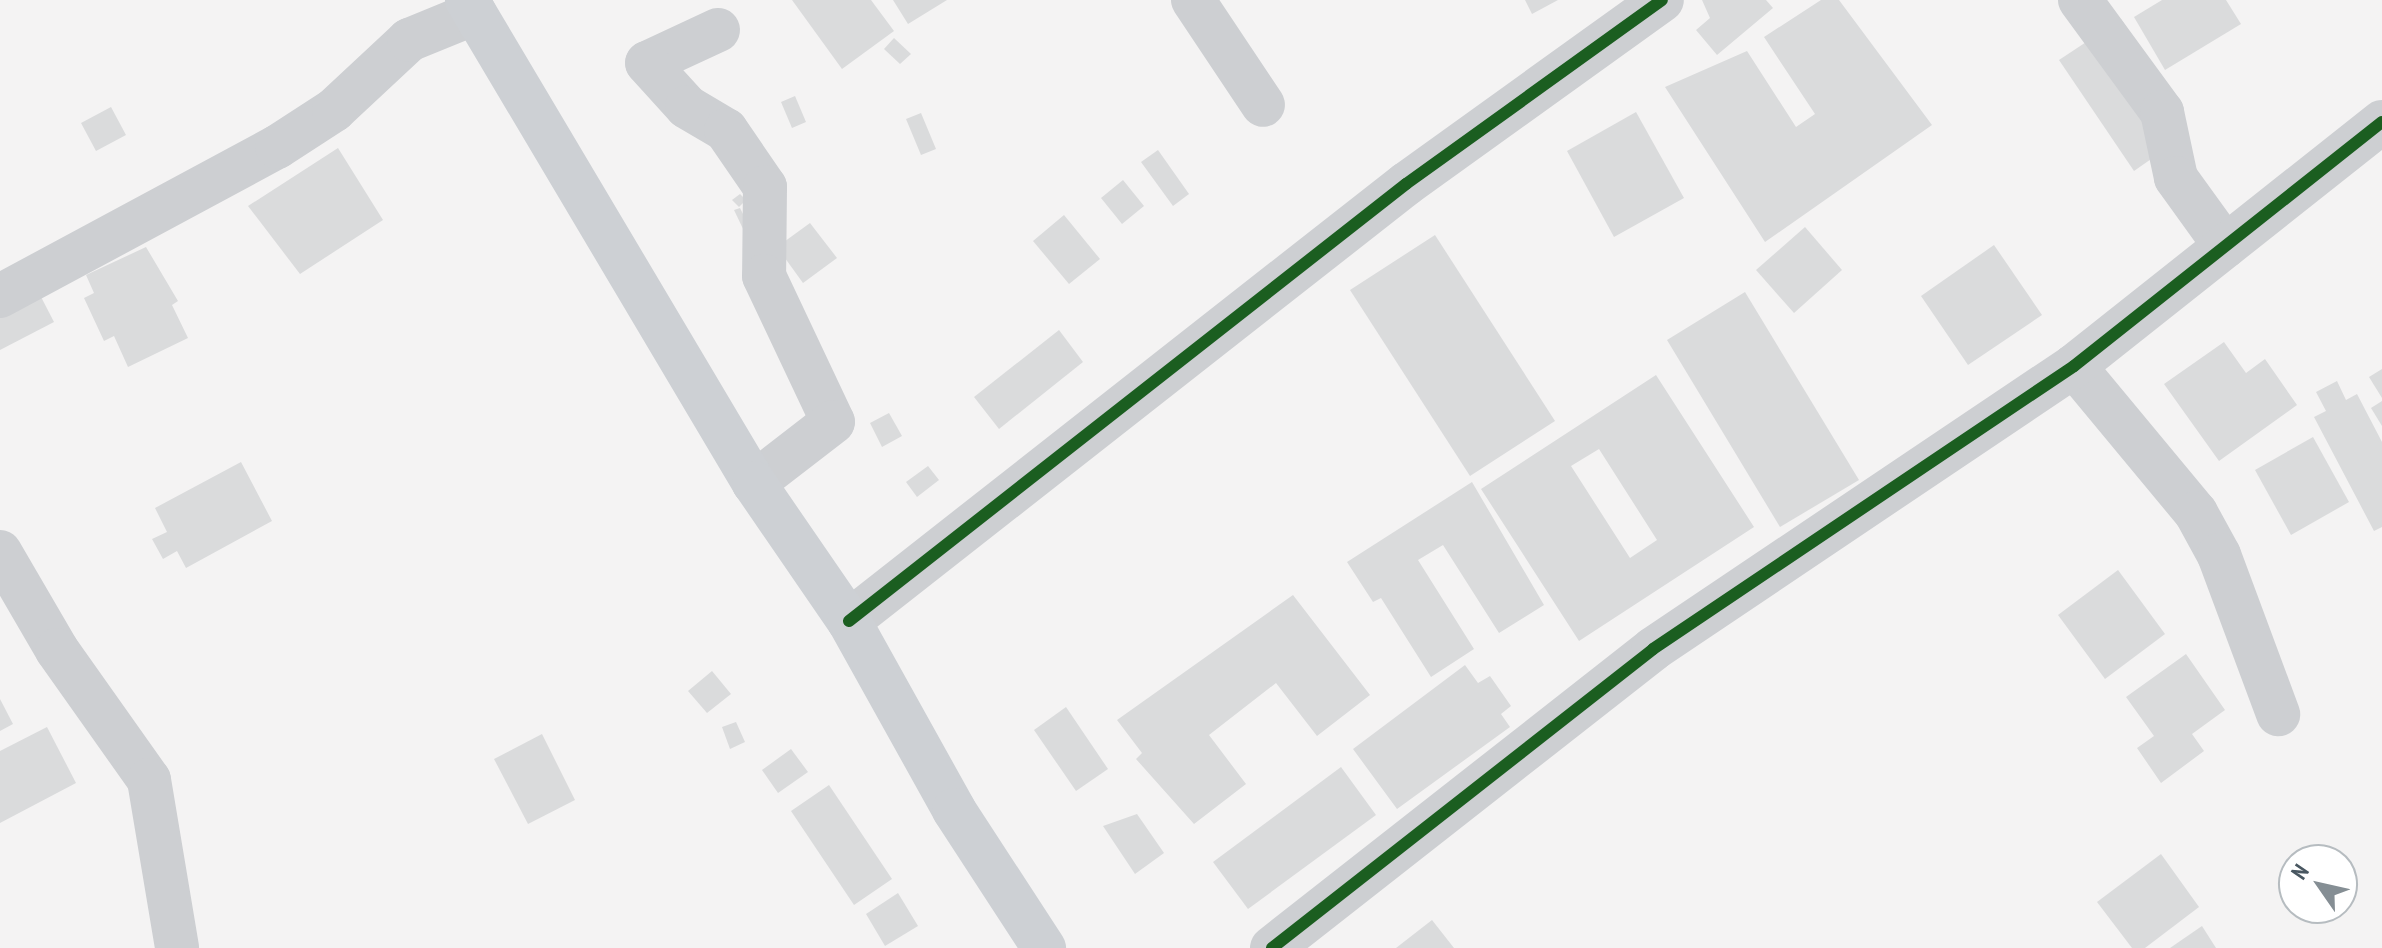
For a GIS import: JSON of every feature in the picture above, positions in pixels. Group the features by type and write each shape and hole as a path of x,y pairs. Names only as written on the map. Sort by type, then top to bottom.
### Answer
{"main road":[{"path":"471,7 754,483 849,621 954,810 1044,948"}],"street":[{"path":"1193,0 1263,105"},
{"path":"849,621 1418,175 1662,0"},
{"path":"2080,0 2162,112 2176,178 2225,246"},
{"path":"0,296 277,147 334,110 409,40 471,7"},
{"path":"718,30 647,63 687,107 726,130 765,187 764,276 833,422 754,483"},
{"path":"1272,948 1653,649 2074,366 2382,122"},
{"path":"2074,366 2196,513 2278,714"},
{"path":"0,552 57,650 149,780 177,948"}],"building":[{"path":"792,0 871,0 894,31 842,69"},
{"path":"893,0 947,0 908,24"},
{"path":"1525,0 1558,0 1532,14"},
{"path":"1702,0 1766,0 1773,8 1717,55 1696,30 1710,18"},
{"path":"1821,0 1839,0 1932,125 1765,242 1665,87 1747,51 1796,127 1815,114 1764,37"},
{"path":"2162,0 2226,0 2241,24 2165,70 2134,17"},
{"path":"2121,19 2153,66 2174,143 2134,171 2059,60"},
{"path":"894,38 911,54 900,64 884,49"},
{"path":"795,96 806,122 792,128 781,102"},
{"path":"111,107 126,135 96,151 81,123"},
{"path":"1636,112 1684,198 1614,237 1567,151"},
{"path":"921,113 936,149 921,155 906,119"},
{"path":"338,148 383,220 300,274 248,206"},
{"path":"1158,150 1189,194 1173,206 1141,162"},
{"path":"1123,180 1144,206 1122,224 1101,198"},
{"path":"740,194 746,200 739,207 732,200"},
{"path":"740,208 751,230 745,233 734,210"},
{"path":"1064,215 1100,259 1069,284 1033,241"},
{"path":"810,223 837,258 803,283 777,247"},
{"path":"1805,227 1842,270 1794,313 1756,270"},
{"path":"1435,235 1555,421 1470,476 1350,290"},
{"path":"1994,245 2042,315 1968,365 1921,296"},
{"path":"146,247 178,301 172,305 188,338 128,367 114,336 104,341 84,298 94,293 86,275"},
{"path":"1745,292 1859,480 1780,527 1667,340"},
{"path":"39,293 54,322 0,350 0,313"},
{"path":"1059,330 1083,362 999,429 974,397"},
{"path":"2224,342 2246,373 2265,359 2297,405 2219,461 2164,384"},
{"path":"2382,369 2382,398 2369,377"},
{"path":"1656,375 1754,527 1579,641 1481,489","holes":["1599,449 1657,540 1630,558 1571,466"]},
{"path":"2337,381 2346,400 2357,394 2382,442 2382,527 2374,531 2314,417 2326,411 2316,392"},
{"path":"2382,401 2382,426 2371,408"},
{"path":"889,413 902,436 882,447 870,423"},
{"path":"2313,437 2349,502 2291,535 2255,470"},
{"path":"241,462 272,521 186,568 177,551 163,559 152,539 167,532 155,508"},
{"path":"928,466 939,480 917,497 906,482"},
{"path":"1472,482 1544,605 1499,633 1443,545 1418,560 1474,649 1431,677 1381,598 1373,602 1347,562"},
{"path":"2118,570 2165,634 2105,679 2058,615"},
{"path":"1293,595 1370,695 1317,736 1276,683 1209,735 1246,784 1194,824 1136,759 1142,753 1117,720"},
{"path":"2186,654 2225,710 2192,734 2204,751 2161,783 2137,748 2154,736 2126,697"},
{"path":"1465,665 1478,683 1490,676 1511,706 1501,714 1510,727 1397,809 1353,749"},
{"path":"712,671 731,694 707,713 688,691"},
{"path":"0,699 13,724 0,731"},
{"path":"1066,707 1108,769 1076,791 1034,730"},
{"path":"736,722 745,742 730,749 722,727"},
{"path":"47,727 76,783 0,823 0,751"},
{"path":"542,734 575,800 528,824 494,759"},
{"path":"791,749 808,772 778,793 762,770"},
{"path":"1341,767 1376,815 1248,909 1213,862"},
{"path":"829,785 892,879 854,905 791,811"},
{"path":"1137,814 1164,853 1135,874 1103,826"},
{"path":"2161,854 2199,907 2145,948 2132,948 2097,902"},
{"path":"898,893 918,926 885,946 866,914"},
{"path":"1432,920 1454,948 1396,948"},
{"path":"2202,926 2216,948 2170,948"}],"cycle path":[{"path":"849,621 1406,184 1662,0"},
{"path":"1272,948 1653,649 2074,366 2382,122"}]}
